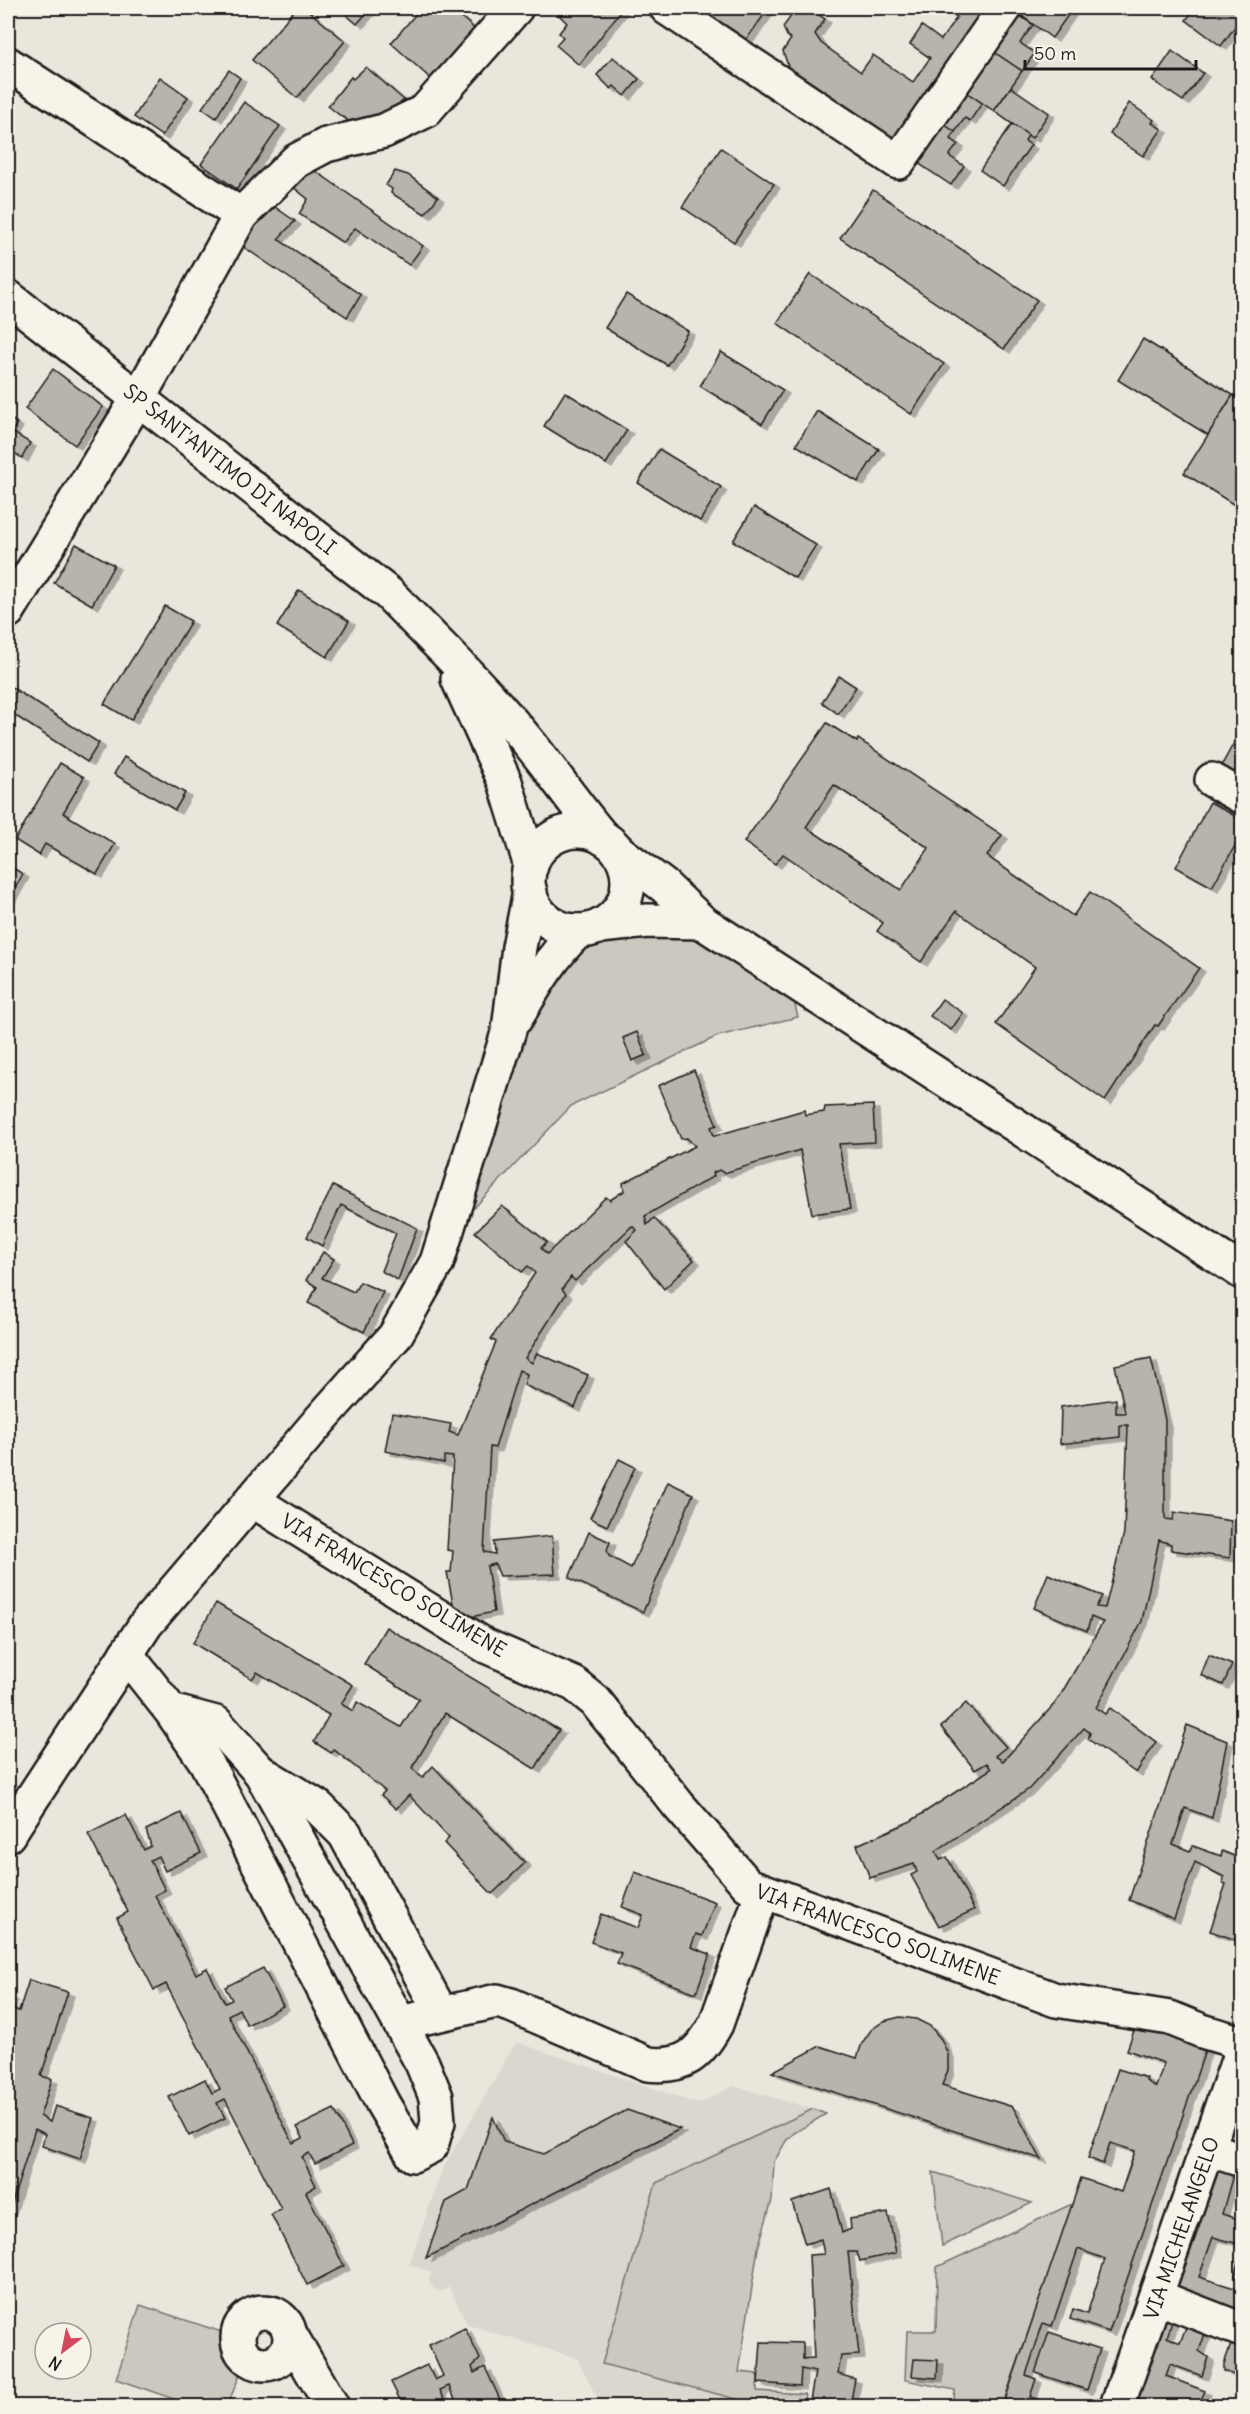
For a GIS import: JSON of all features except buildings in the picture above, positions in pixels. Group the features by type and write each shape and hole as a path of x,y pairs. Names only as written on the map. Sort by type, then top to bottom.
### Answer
{"street":[{"path":"8,611 139,397 241,215 296,161 326,145 384,130 425,111 516,8"},
{"path":"667,8 898,162 1005,8"},
{"path":"8,64 241,215"},
{"name":"SP SANT'ANTIMO DI NAPOLI","path":"8,297 389,594 445,651 529,744 566,794 611,845"},
{"name":"SP SANT'ANTIMO DI NAPOLI","path":"445,651 504,782 530,879"},
{"path":"1212,780 1242,797"},
{"path":"8,1835 146,1624 395,1336 437,1262 509,1030 519,947 530,879 537,853 547,842 560,835 574,832 589,833 611,845 664,886 702,922 1242,1272"},
{"path":"509,1030 540,976 560,948 614,916 624,902 628,885 626,868 611,845"},
{"path":"530,879 534,904 552,924 565,929 589,929 648,921 702,922"},
{"name":"VIA FRANCESCO SOLIMENE","path":"252,1500 486,1646 574,1684 595,1701 679,1806 748,1885 1056,2000 1170,2018 1242,2043"},
{"path":"126,1654 171,1711 206,1762 383,2104 413,2155 431,2146 438,2122 436,2097 423,2063 261,1773 216,1723 171,1711"},
{"path":"261,1773 318,1807 345,1834 441,2013"},
{"path":"400,2023 496,2001 511,2005 648,2064 665,2066 681,2063 696,2053 709,2038 716,2024 763,1891"},
{"name":"VIA MICHELANGELO","path":"1117,2406 1242,2049"},
{"path":"1208,2149 1242,2160"},
{"path":"1157,2297 1242,2330"},
{"path":"291,2336 332,2406"}],"shaded area":[{"path":"697,933 792,994 798,1017 718,1036 571,1106 470,1212 490,1131 517,1039 576,948 600,939"},
{"path":"516,2042 699,2104 734,2086 813,2109 656,2184 603,2364 763,2406 601,2406 577,2358 468,2325 449,2287 443,2291 434,2289 429,2281 431,2272 409,2264 442,2170"},
{"path":"813,2109 826,2114 794,2133 786,2141 774,2162 772,2200 758,2248 739,2372 758,2374 757,2391 805,2394 803,2406 763,2406 602,2364 656,2183"},
{"path":"933,2172 1032,2203 942,2246"},
{"path":"1074,2203 1002,2406 953,2406 955,2390 905,2380 907,2331 936,2331 937,2267"},
{"path":"140,2305 231,2335 244,2365 227,2406 194,2406 116,2379"}]}
